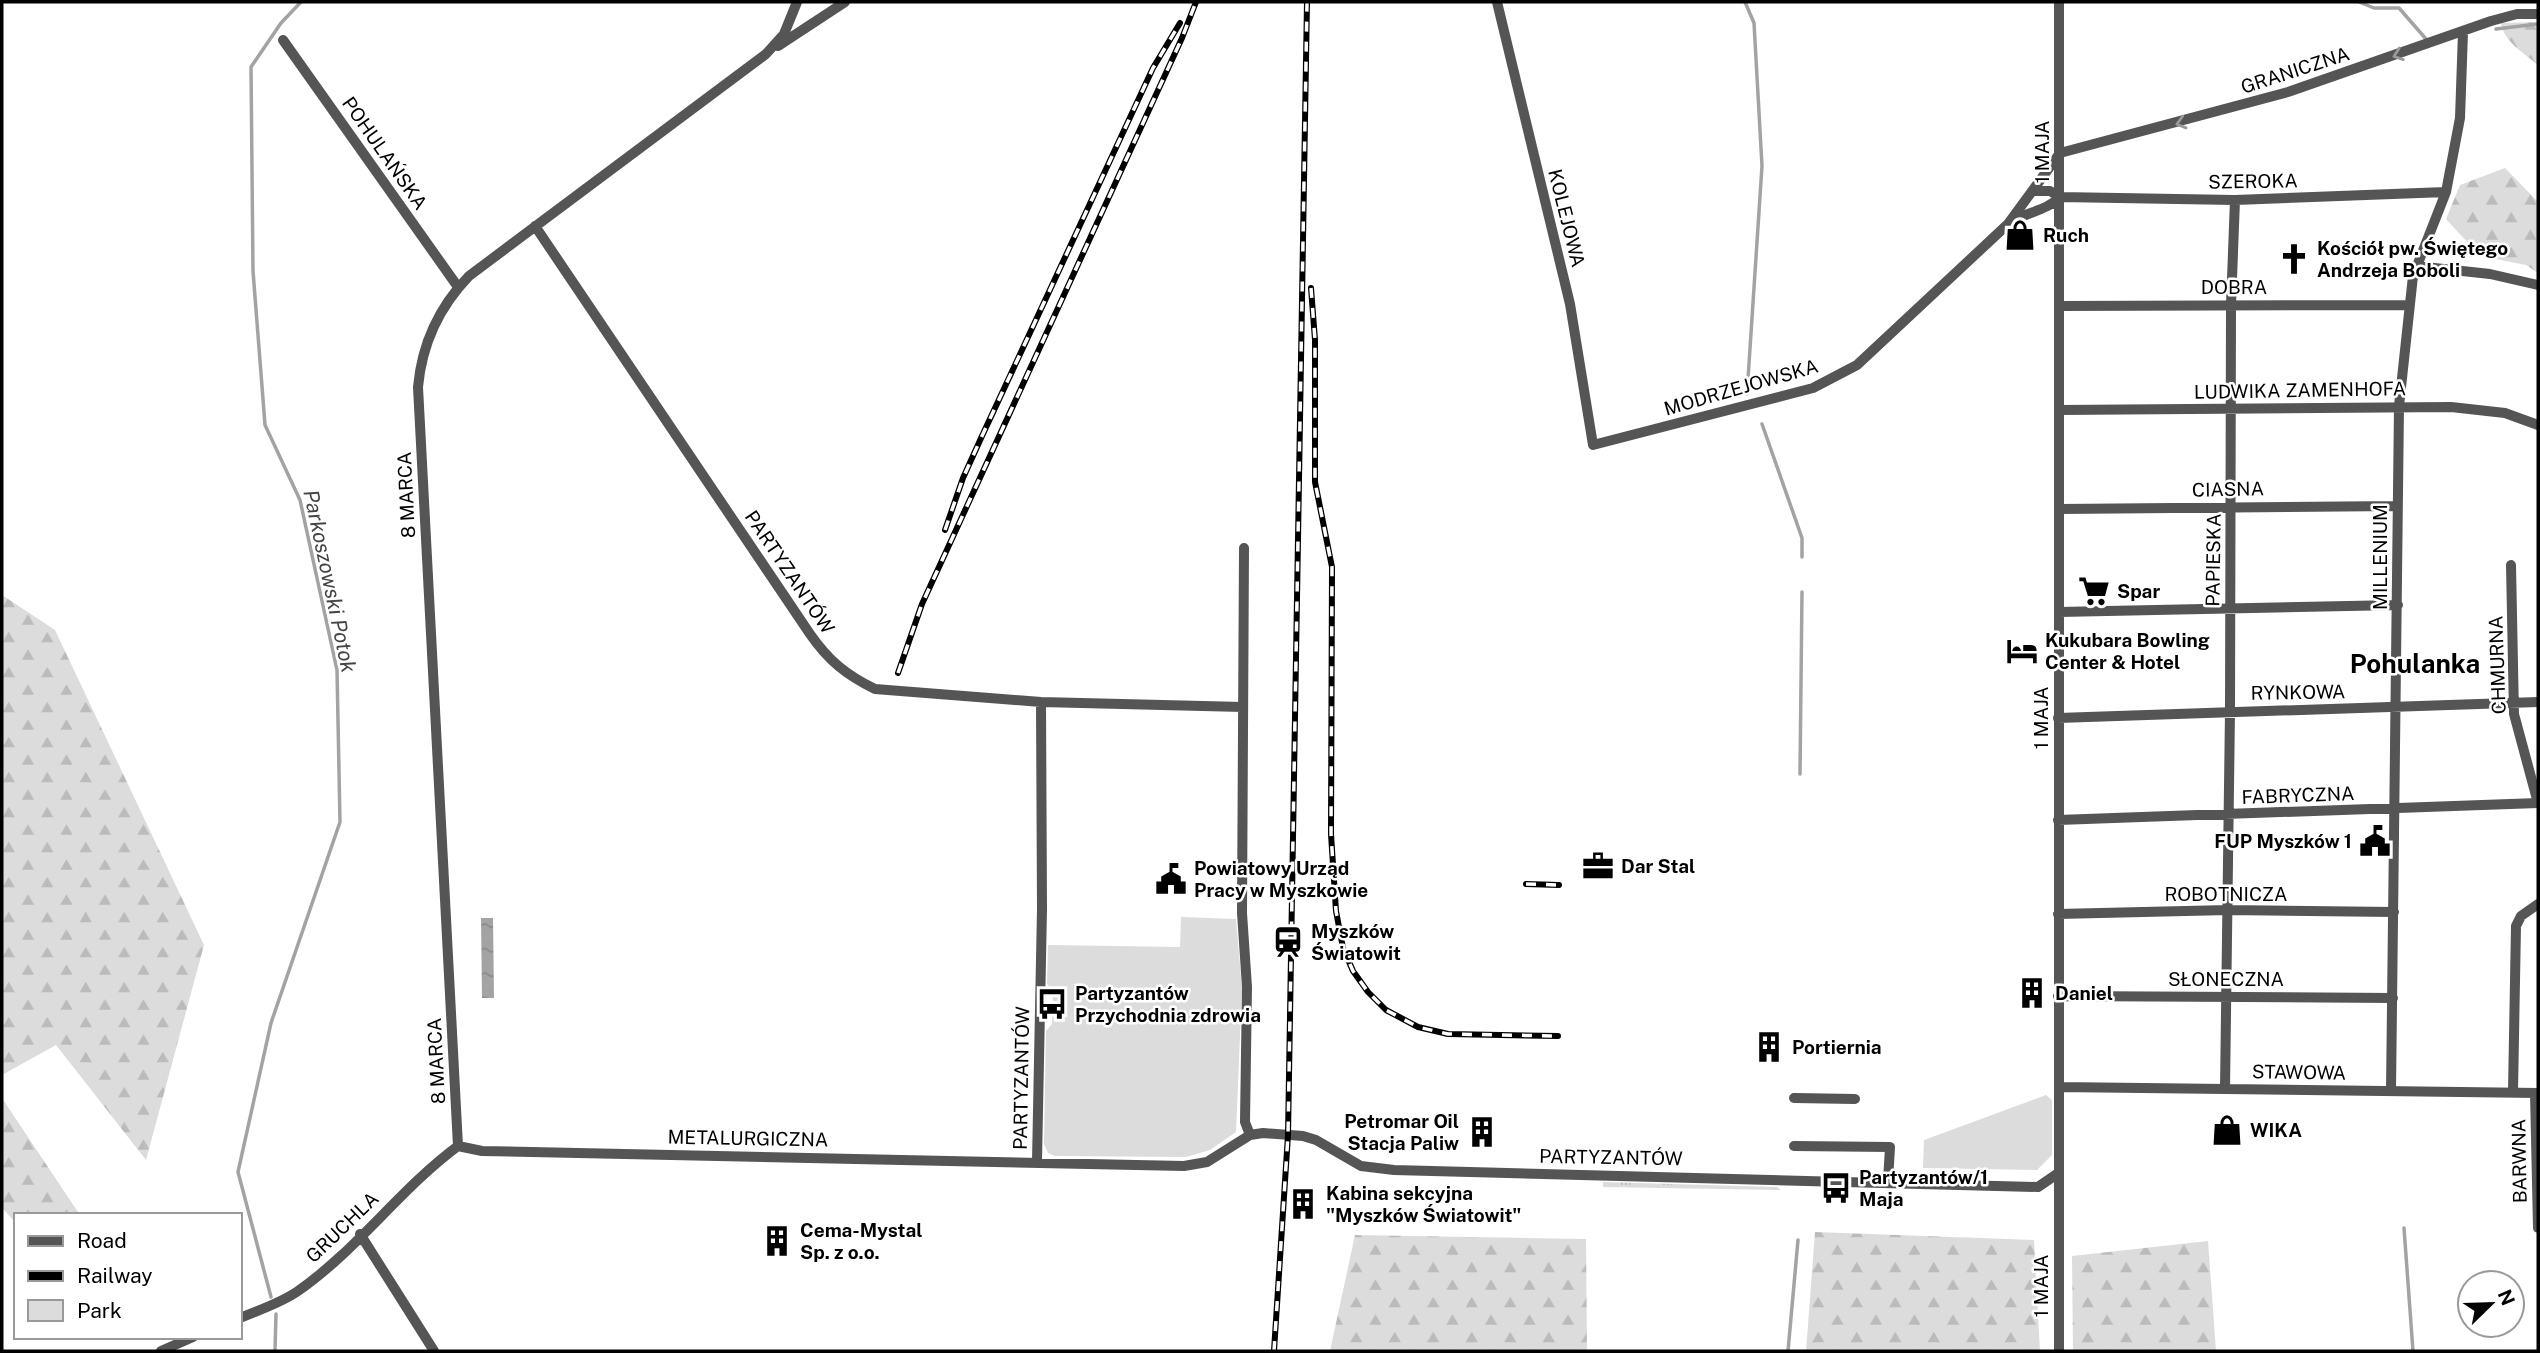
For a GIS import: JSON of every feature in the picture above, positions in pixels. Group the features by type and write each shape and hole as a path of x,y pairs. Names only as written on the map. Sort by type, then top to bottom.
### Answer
{"street":[{"name":"8 MARCA","path":"458,1146 418,387 429,335 458,287 481,265 771,50 784,34 797,2"},
{"path":"771,50 845,2"},
{"name":"KOLEJOWA","path":"1497,2 1570,304 1593,445"},
{"name":"1 MAJA","path":"2059,2 2059,1351"},
{"name":"GRANICZNA","path":"2060,153 2288,92 2517,14 2538,14"},
{"name":"MILLENIUM","path":"2390,1091 2399,406 2409,305 2416,266 2446,192 2460,118 2463,32"},
{"name":"POHULAŃSKA","path":"283,40 458,287"},
{"name":"MODRZEJOWSKA","path":"1593,445 1800,392 1835,378 1857,365 2008,224 2035,191 2060,153"},
{"path":"2035,191 2050,191 2060,197"},
{"name":"SZEROKA","path":"2060,197 2235,200 2446,192"},
{"name":"MODRZEJOWSKA","path":"2008,224 2036,208 2051,206 2060,197"},
{"name":"PAPIESKA","path":"2225,1089 2232,506 2231,305 2235,200"},
{"name":"PARTYZANTÓW","path":"535,226 829,661 853,679 875,689 1041,702 1042,909 1037,1161 1184,1166 1207,1162 1250,1135 1303,1136 1361,1166 1394,1170 2038,1187 2057,1174"},
{"path":"2416,266 2497,275 2538,285"},
{"name":"DOBRA","path":"2059,306 2409,305"},
{"name":"LUDWIKA ZAMENHOFA","path":"2059,410 2399,406 2486,410 2538,425"},
{"name":"CIASNA","path":"2059,509 2398,506"},
{"path":"1244,548 1242,913 1247,987 1245,1122 1250,1135"},
{"name":"CHMURNA","path":"2511,565 2514,714 2538,803"},
{"path":"2059,612 2229,611 2398,605"},
{"path":"1041,702 1243,707"},
{"name":"RYNKOWA","path":"2058,718 2538,702"},
{"name":"FABRYCZNA","path":"2058,820 2538,803"},
{"path":"2513,1093 2516,926 2521,916 2538,904"},
{"name":"ROBOTNICZA","path":"2058,914 2228,910 2394,912"},
{"name":"SŁONECZNA","path":"2058,996 2393,998"},
{"name":"STAWOWA","path":"2059,1087 2537,1093"},
{"name":"BARWNA","path":"2537,1093 2538,1228"},
{"path":"1794,1098 1855,1099"},
{"name":"METALURGICZNA","path":"458,1146 482,1151 1037,1161"},
{"name":"GRUCHLA","path":"242,1317 298,1291 424,1173 458,1146"},
{"path":"1794,1146 1890,1147 1888,1181"},
{"path":"360,1234 433,1351"},
{"path":"161,1351 188,1339"}],"green space":[{"path":"2538,22 2538,65 2510,41 2501,23"},
{"path":"2505,168 2538,202 2538,273 2526,265 2480,256 2446,219 2460,185"},
{"path":"2,595 55,630 204,945 146,1160 56,1045 2,1075"},
{"path":"1181,917 1236,919 1242,988 1236,1132 1210,1150 1186,1157 1055,1156 1048,1153 1044,1144 1046,1031 1052,1024 1052,1014 1057,1013 1057,1003 1053,1002 1052,990 1047,984 1048,945 1180,947"},
{"path":"2046,1095 2052,1100 2052,1155 2037,1170 1923,1168 1924,1140"},
{"path":"2,1098 79,1213 14,1213 14,1221 2,1208"},
{"path":"1603,1182 1777,1187 1781,1190 1603,1187"},
{"path":"1815,1232 2034,1240 2040,1351 1806,1351"},
{"path":"1355,1235 1586,1239 1587,1351 1330,1351"},
{"path":"2208,1241 2216,1351 2073,1351 2072,1256"}],"water":[{"path":"481,918 493,918 494,998 482,998"}],"waterway":[{"name":"Parkoszowski Potok","path":"271,1297 238,1172 271,1023 340,822 337,670 300,500 265,425 253,271 251,67 281,23 301,2"},
{"path":"1745,2 1754,23 1762,166 1747,394"},
{"path":"2359,2 2374,8 2399,8 2426,39"},
{"path":"2496,29 2538,24"},
{"path":"1762,424 1802,538 1802,557"},
{"path":"1800,774 1802,592"},
{"path":"2404,1228 2413,1351"},
{"path":"1788,1351 1798,1240"},
{"name":"Parkoszowski Potok","path":"275,1351 276,1314"}],"railway":[{"path":"898,673 922,604 1182,38 1196,2"},
{"path":"1274,1351 1288,1135 1307,2"},
{"path":"945,530 963,478 982,436 1153,68 1180,23"},
{"path":"1311,288 1315,340 1315,482 1332,567 1331,834 1336,911 1343,948 1353,971 1368,992 1386,1010 1418,1027 1448,1034 1558,1036"},
{"path":"1526,884 1559,885"}],"place":[{"name":"Ruch","path":"2020,235"},
{"name":"Kościół pw. Świętego Andrzeja Boboli","path":"2294,259"},
{"name":"Spar","path":"2094,591"},
{"name":"Kukubara Bowling Center & Hotel","path":"2022,651"},
{"name":"FUP Myszków 1","path":"2375,841"},
{"name":"Dar Stal","path":"1598,866"},
{"name":"Powiatowy Urząd Pracy w Myszkowie","path":"1171,879"},
{"name":"Myszków Światowit","path":"1288,942"},
{"name":"Daniel","path":"2032,993"},
{"name":"Partyzantów Przychodnia zdrowia","path":"1052,1004"},
{"name":"Portiernia","path":"1769,1047"},
{"name":"WIKA","path":"2227,1130"},
{"name":"Petromar Oil Stacja Paliw","path":"1482,1132"},
{"name":"Partyzantów/1 Maja","path":"1836,1188"},
{"name":"Kabina sekcyjna \"Myszków Światowit\"","path":"1303,1204"},
{"name":"Cema-Mystal Sp. z o.o.","path":"777,1241"}],"district":[{"name":"Pohulanka","path":"2415,663"}]}
